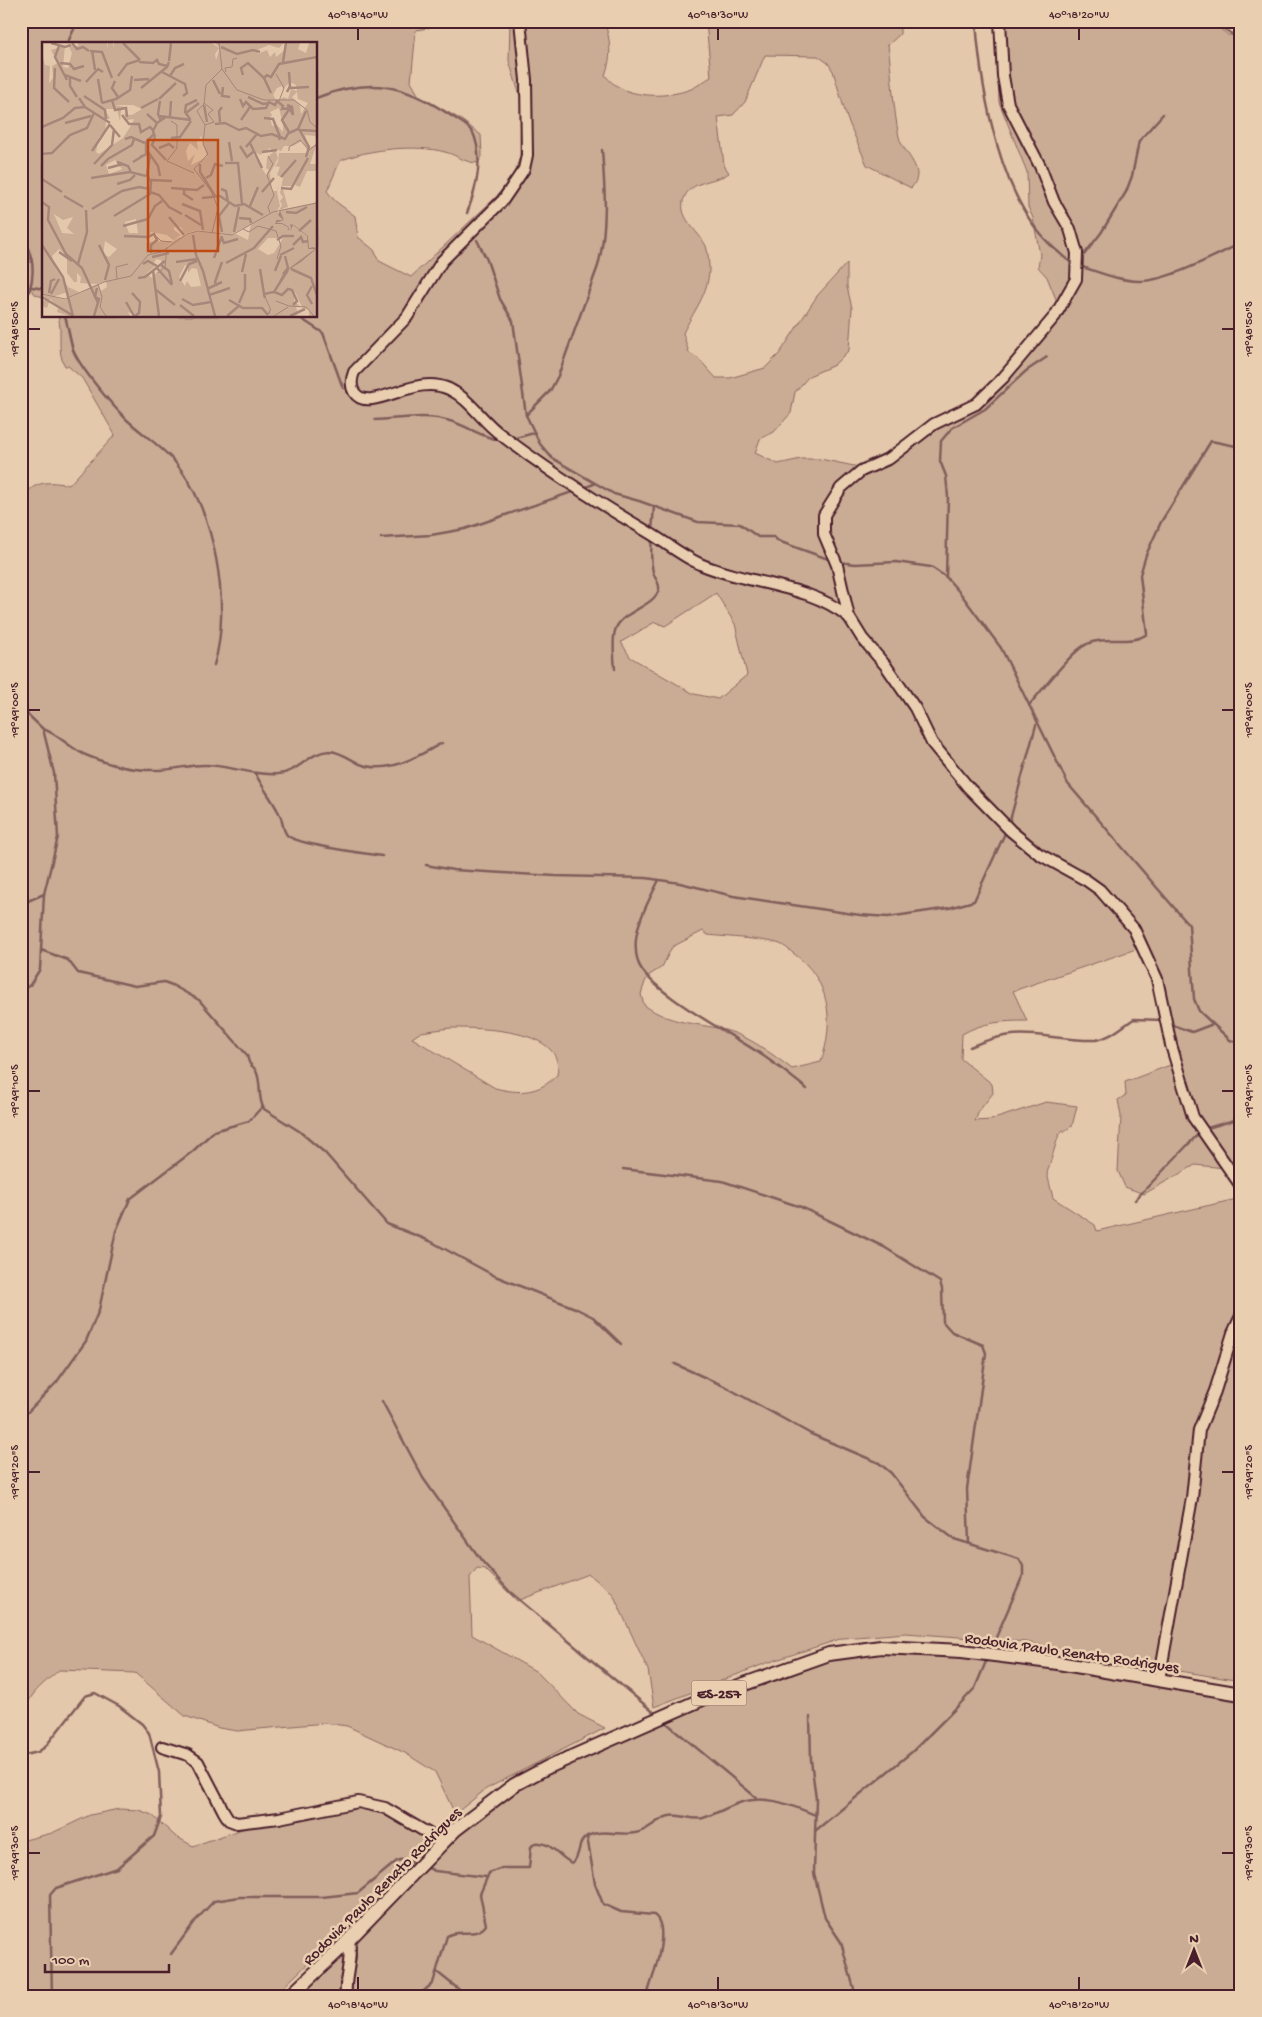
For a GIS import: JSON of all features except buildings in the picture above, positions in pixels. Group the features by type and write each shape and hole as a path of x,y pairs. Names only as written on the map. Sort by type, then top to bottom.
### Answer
{"main road":[{"name":"Rodovia Paulo Renato Rodrigues","path":"290,1996 350,1940 455,1830 493,1800 546,1768 705,1698 829,1654 881,1647 962,1651 1012,1656 1241,1694"}],"street":[{"path":"520,21 526,80 527,155 524,169 512,190 442,261 407,317 354,372 351,380 353,392 356,396 371,399 404,388 434,385 456,392 498,433 581,493 699,563 735,576 810,596 836,608 849,617"},
{"path":"1000,21 1003,76 1008,104 1040,166 1054,202 1070,229 1077,253 1076,279 1055,316 1004,378 976,404 934,424 890,458 861,471 840,488 824,514 824,534 839,573 849,617 862,638 886,666 915,708 932,743 968,787 1025,843 1039,854 1100,890 1134,929 1157,979 1171,1044 1193,1116 1241,1186"},
{"path":"1159,1680 1190,1506 1199,1430 1241,1316"},
{"path":"162,1748 188,1755 198,1762 229,1820 237,1823 279,1818 358,1802 385,1808 443,1842"},
{"path":"346,1996 345,1981 352,1957 350,1940"}],"shaded area":[{"path":"21,21 471,21 416,30 411,82 419,96 460,119 481,135 482,156 478,163 469,162 449,153 420,148 364,153 340,161 327,191 335,201 355,216 358,237 374,250 379,261 411,277 495,198 513,176 520,157 521,99 509,61 510,21 604,21 610,48 609,62 605,75 622,89 633,93 657,95 691,89 711,77 706,21 900,21 900,34 888,45 899,137 913,162 917,175 916,181 911,188 867,165 847,118 833,71 828,63 818,56 765,55 745,102 733,115 718,117 724,165 729,173 693,187 685,196 683,203 685,216 706,246 709,269 706,286 700,302 683,333 689,353 699,359 716,378 730,378 765,368 780,353 817,296 847,263 847,287 852,308 849,350 834,365 809,376 795,392 791,413 774,432 760,439 755,453 778,464 801,459 820,459 859,467 974,403 1060,309 1047,277 1038,267 1040,255 1033,218 1028,207 1027,172 999,102 997,21 1210,21 1228,35 1241,36 1241,1178 1236,1169 1195,1165 1144,1194 1125,1187 1118,1171 1121,1116 1118,1100 1126,1095 1125,1082 1173,1064 1162,995 1139,948 1013,991 1027,1021 993,1023 962,1034 961,1059 992,1084 993,1093 979,1111 975,1121 991,1120 1046,1102 1077,1106 1072,1126 1059,1134 1047,1173 1053,1198 1095,1225 1097,1231 1241,1198 1241,1681 1124,1662 1026,1642 906,1633 843,1638 764,1664 654,1707 648,1670 613,1594 589,1574 517,1601 485,1569 477,1568 470,1577 472,1635 537,1672 578,1714 605,1728 486,1789 455,1814 435,1772 405,1753 347,1726 325,1723 237,1731 219,1728 185,1716 135,1673 59,1670 37,1690 28,1702 21,1749 21,501 31,489 42,484 69,485 115,435 82,378 68,366 65,366 62,360 58,318 318,318 318,42 42,42 42,296 36,295 24,282 24,257 21,248","holes":["716,593 735,624 747,675 718,699 694,694 630,657 621,642 655,622 665,626","703,931 708,935 774,942 787,948 805,963 815,975 822,988 826,1002 828,1031 821,1062 792,1069 760,1046 734,1033 714,1027 674,1020 644,1005 641,994 648,976 662,967 672,947","450,1028 499,1030 535,1039 549,1048 556,1059 557,1075 543,1086 528,1091 520,1092 495,1088 412,1038 421,1032"]},
{"path":"906,1647 1241,1694 1241,1996 293,1996 494,1801 617,1737 845,1651"},
{"path":"356,1800 430,1834 343,1930 274,1996 21,1996 21,1841 52,1833 90,1815 119,1809 139,1810 152,1815 175,1836 193,1846 274,1818"}],"waterway":[{"path":"68,42 75,27 81,21"},
{"path":"976,21 989,112 1007,175 1021,204 1037,230 1056,250 1074,264"},
{"path":"1212,21 1241,40"},
{"path":"318,97 353,87 370,86 402,90 417,96 465,125 475,138 478,157 476,185 467,213"},
{"path":"1080,260 1101,233 1126,192 1132,176 1139,141 1163,114"},
{"path":"526,415 550,391 558,376 598,266 604,223 605,194 602,150"},
{"path":"21,237 30,253 33,271 30,289 21,305"},
{"path":"477,240 487,260 500,299 513,321 526,415 540,444 552,458 614,494 698,522 740,524 758,537 774,537 778,541 831,560"},
{"path":"1079,266 1124,280 1150,280 1191,267 1241,243"},
{"path":"32,287 42,289"},
{"path":"65,318 73,350 89,376 126,419 175,462 189,482 200,505 210,532 220,588 219,642 214,665"},
{"path":"300,318 323,333 343,388"},
{"path":"946,577 948,497 946,476 940,461 941,441 952,428 985,409 1026,371 1047,357"},
{"path":"375,420 432,417 457,423 489,437 502,440"},
{"path":"512,439 534,433"},
{"path":"1029,705 1080,648 1094,641 1133,639 1147,634 1140,575 1146,555 1161,522 1211,441 1241,447"},
{"path":"583,488 594,484"},
{"path":"381,538 431,535 465,529 575,491"},
{"path":"652,532 654,506"},
{"path":"615,669 614,640 618,624 651,600 659,589 652,566 652,537"},
{"path":"839,562 855,564 896,562 931,567 946,577 961,594 1001,648 1068,784 1189,925 1194,999 1199,1011 1230,1040 1236,1042 1241,1040"},
{"path":"21,708 43,729 54,773 58,837 44,894 40,969 30,985 21,991"},
{"path":"1009,824 1036,725"},
{"path":"43,729 88,756 123,767 164,770 207,765 260,774 285,773 315,755 329,751 371,767 392,766 413,758 442,743"},
{"path":"255,773 279,813 284,830 293,839 347,851 382,856"},
{"path":"426,865 453,870 555,876 646,878 680,883 733,896 860,915 888,917 949,908 974,901 1006,831"},
{"path":"659,880 641,920 636,941 638,962 645,974 674,999 762,1055 807,1089"},
{"path":"21,904 44,894"},
{"path":"41,950 68,960 78,973 135,986 164,982 199,1000 247,1055 250,1064 258,1075 264,1109 299,1131 325,1153 387,1224 430,1241 495,1276 593,1317 621,1344"},
{"path":"970,1047 988,1040 1019,1035 1096,1040 1112,1034 1134,1019 1162,1020"},
{"path":"1169,1024 1192,1032 1213,1024"},
{"path":"21,1419 56,1383 86,1341 99,1310 116,1231 130,1199 193,1151 214,1131 249,1121 262,1107"},
{"path":"1204,1129 1241,1118"},
{"path":"1135,1200 1200,1132"},
{"path":"623,1169 722,1181 801,1207 884,1247 940,1282 943,1322 952,1332 983,1345 986,1353 967,1489 969,1543"},
{"path":"675,1364 724,1386 811,1434 879,1463 891,1473 925,1517 954,1539 1019,1559 1023,1566 1023,1575 991,1649"},
{"path":"382,1401 423,1478 481,1560 510,1592 657,1715"},
{"path":"815,1831 913,1751 975,1688 987,1659"},
{"path":"21,1756 38,1752 45,1747 85,1696 95,1693 119,1706 142,1724 149,1733 159,1772 161,1817 154,1836 117,1868 56,1888 50,1895 52,1996"},
{"path":"810,1717 811,1760 816,1799 814,1873 825,1918 841,1942 856,1996"},
{"path":"663,1720 758,1799"},
{"path":"418,1996 433,1983 447,1936 457,1933 477,1932 486,1925 480,1894 489,1873 502,1868 529,1868 531,1847 535,1843 546,1844 572,1863 577,1857 583,1839 592,1834 629,1834 640,1832 660,1820 673,1815 699,1819 742,1802 761,1799 779,1802 816,1815"},
{"path":"587,1836 595,1884 603,1904 621,1912 654,1915 659,1921 661,1942 647,1996"},
{"path":"171,1954 196,1920 214,1901 240,1897 322,1897 358,1893 397,1861 404,1859 416,1864"},
{"path":"426,1867 435,1871 486,1877"},
{"path":"437,1972 467,1996"}]}
